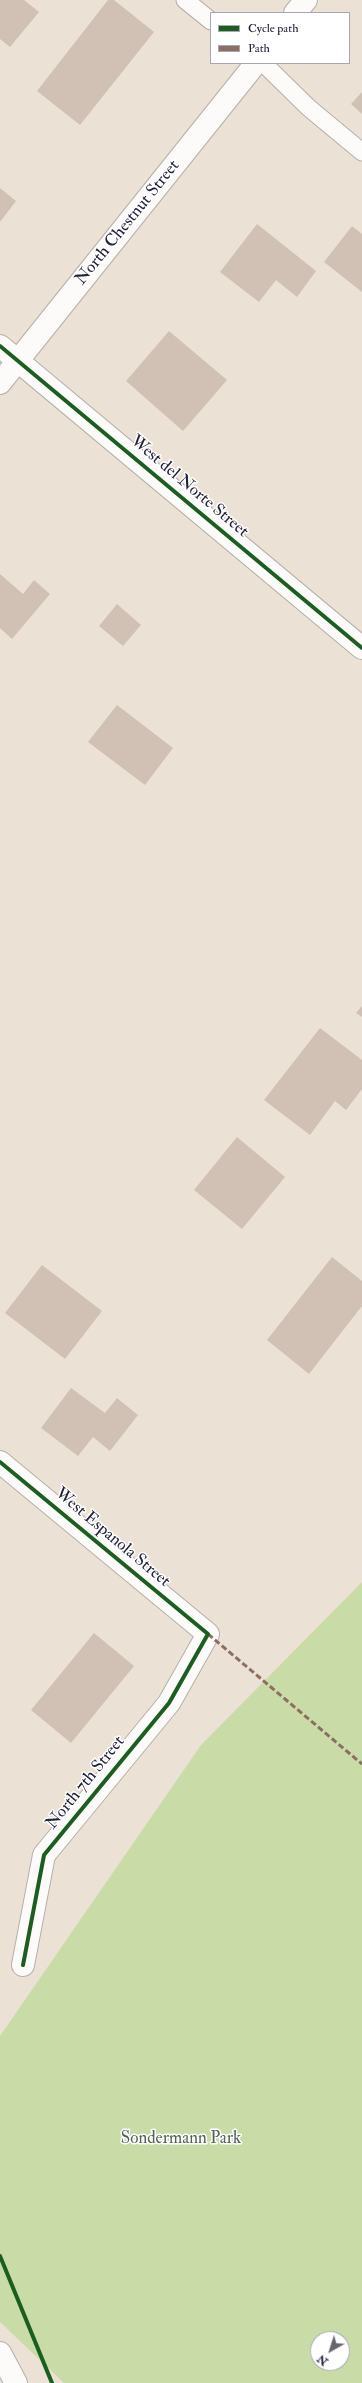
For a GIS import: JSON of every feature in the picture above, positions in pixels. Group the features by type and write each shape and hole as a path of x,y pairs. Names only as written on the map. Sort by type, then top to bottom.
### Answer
{"street":[{"path":"296,12 306,0"},
{"name":"North Chestnut Street","path":"0,383 255,64"},
{"name":"West del Norte Street","path":"0,346 362,648"},
{"name":"West Espanola Street","path":"0,1462 208,1634"},
{"name":"North 7th Street","path":"23,1965 44,1855 169,1703 208,1634"},
{"path":"0,2353 16,2383"}],"lane":[{"path":"185,0 210,20"},
{"path":"264,64 309,108 362,152"}],"green space":[{"name":"Sondermann Park","path":"362,1582 362,2383 64,2383 0,2322 0,2036 201,1745"}],"building":[{"path":"0,0 24,0 39,12 10,47 0,39"},
{"path":"108,0 114,0 154,32 80,125 37,91"},
{"path":"362,92 362,114 351,104"},
{"path":"0,188 16,201 0,222"},
{"path":"257,224 316,271 297,297 276,280 259,302 220,272"},
{"path":"352,226 362,234 362,292 324,262"},
{"path":"169,331 227,380 183,431 126,381"},
{"path":"0,574 23,594 34,580 50,594 12,639 0,628"},
{"path":"117,604 141,625 123,646 99,626"},
{"path":"117,705 173,748 145,785 88,742"},
{"path":"362,1006 362,1017 356,1013"},
{"path":"320,1028 362,1060 362,1089 346,1110 335,1101 310,1135 264,1100"},
{"path":"237,1137 285,1177 242,1229 194,1190"},
{"path":"332,1257 362,1281 362,1306 309,1374 267,1340"},
{"path":"42,1265 102,1311 65,1359 5,1313"},
{"path":"71,1388 105,1413 117,1398 138,1415 110,1451 93,1437 78,1456 41,1428"},
{"path":"94,1633 134,1666 71,1743 31,1710"}],"marked path":[{"path":"208,1634 362,1764"}],"cycle path":[{"path":"0,346 362,648"},
{"path":"0,1462 208,1634 169,1703 44,1855 23,1965"},
{"path":"0,2256 52,2383"}]}
